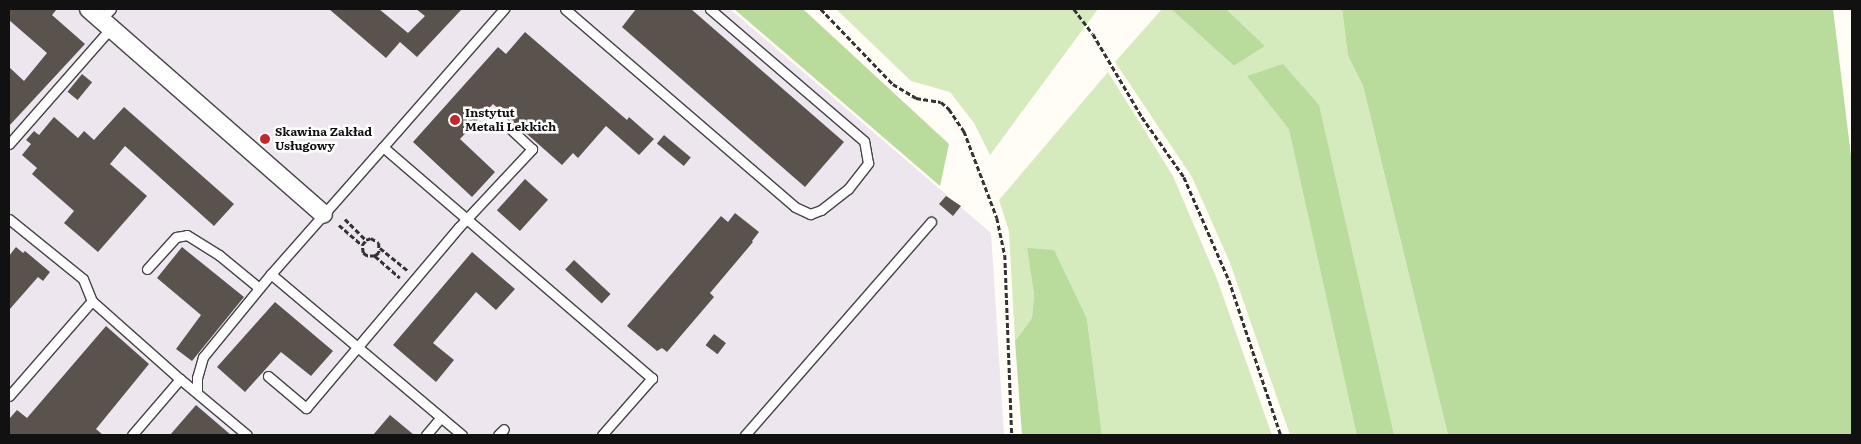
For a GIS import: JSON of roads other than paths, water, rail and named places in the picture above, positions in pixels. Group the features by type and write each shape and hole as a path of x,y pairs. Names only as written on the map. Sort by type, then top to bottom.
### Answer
{"street":[{"path":"103,16 324,214"}],"lane":[{"path":"197,393 197,378 203,357 271,274 504,9"},
{"path":"565,9 795,207 810,214 821,210 848,189 868,163 864,141 710,9"},
{"path":"9,144 103,16"},
{"path":"268,376 306,408 356,346 416,277 532,149 499,118"},
{"path":"383,147 652,378 602,435"},
{"path":"9,219 83,279 92,300 180,379 247,435"},
{"path":"745,435 931,222"},
{"path":"147,269 176,237 187,235 219,255 259,288"},
{"path":"271,274 462,435"},
{"path":"9,396 92,300"},
{"path":"132,435 180,379"},
{"path":"426,435 441,417"}],"place":[{"name":"Instytut Metali Lekkich","path":"455,120"},
{"name":"Skawina Zakład Usługowy","path":"265,139"}]}
